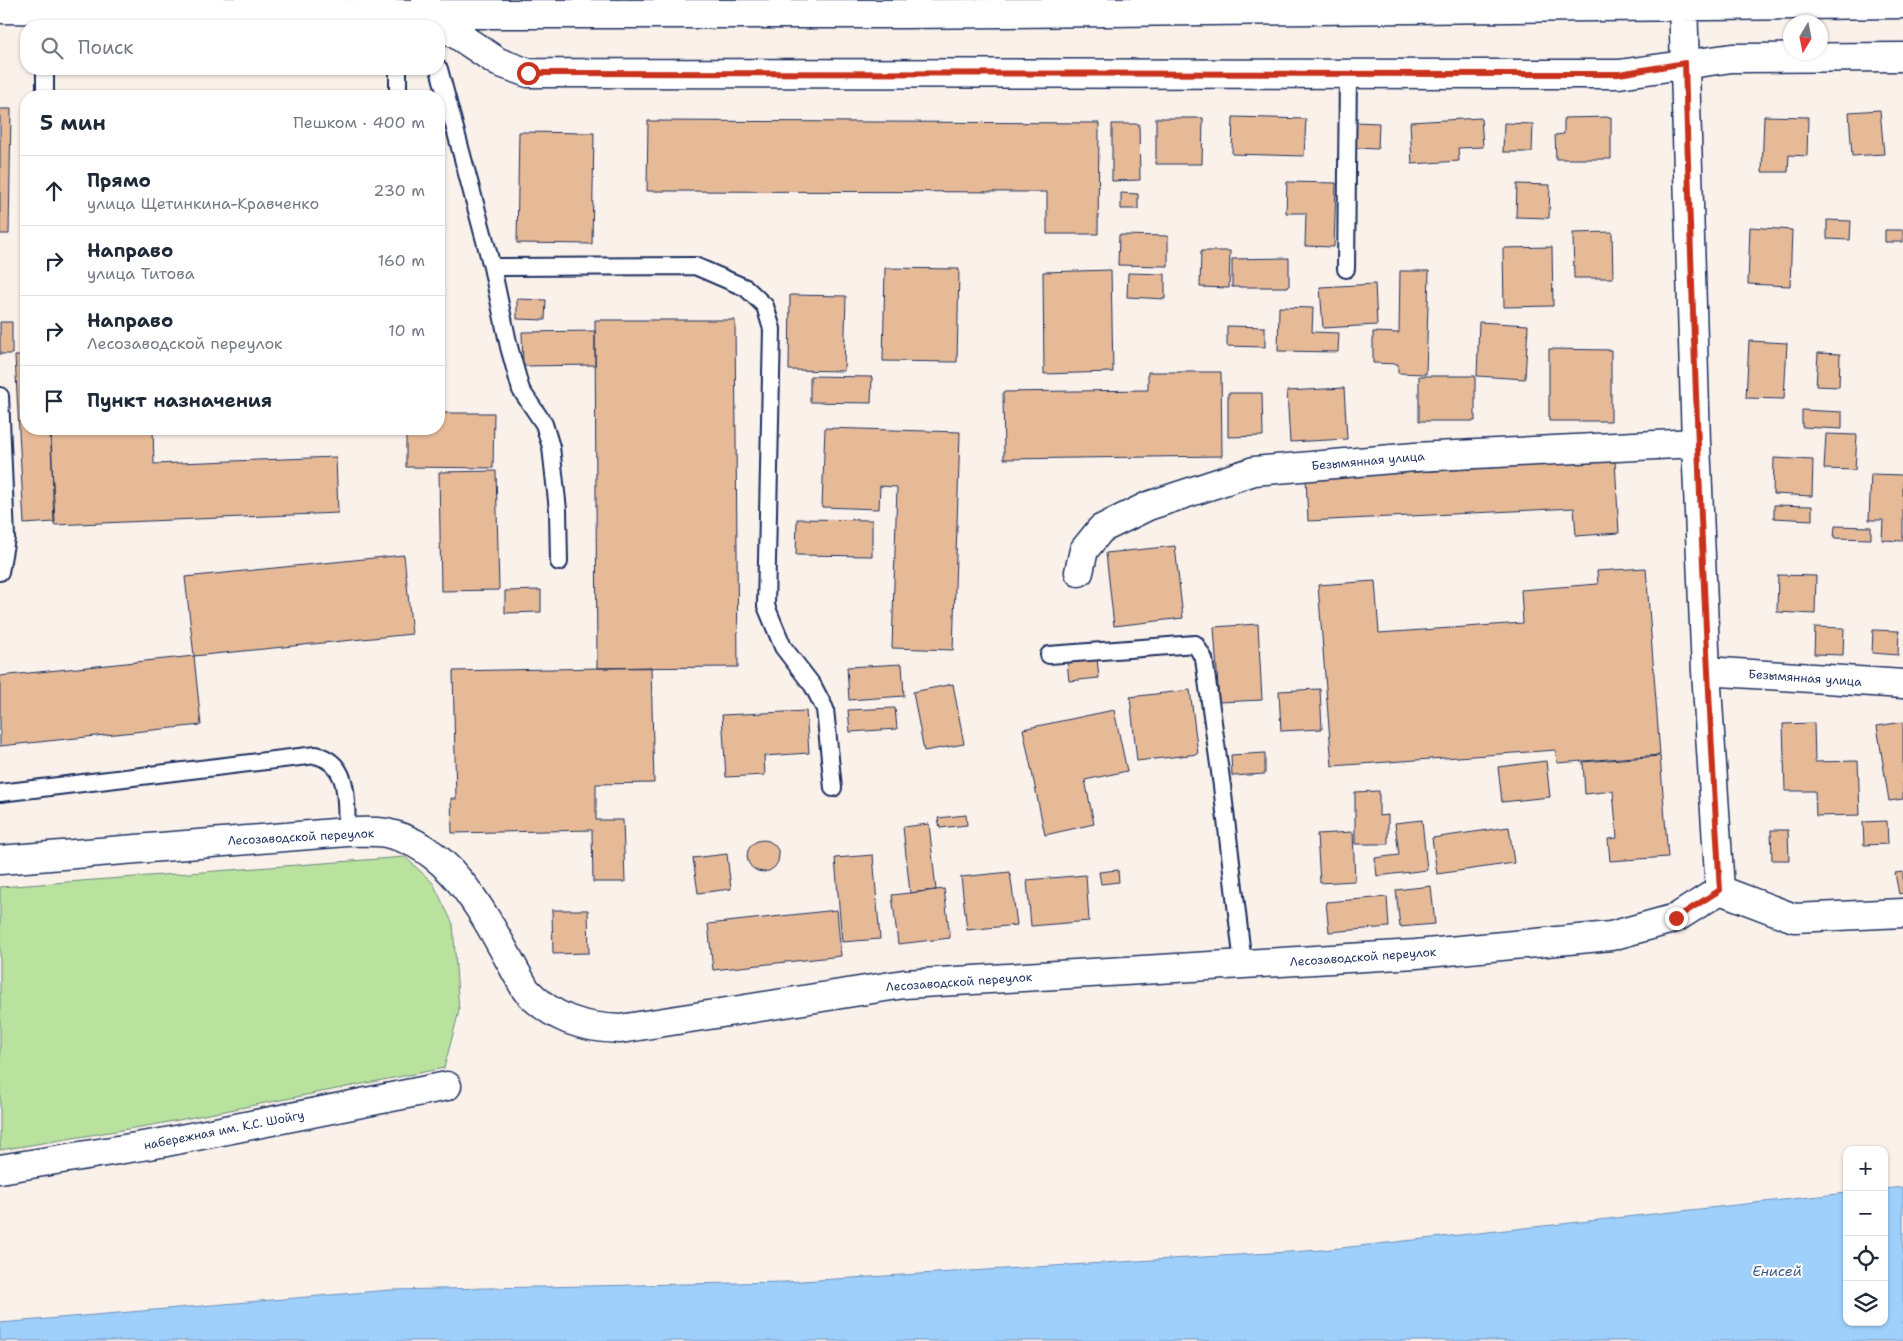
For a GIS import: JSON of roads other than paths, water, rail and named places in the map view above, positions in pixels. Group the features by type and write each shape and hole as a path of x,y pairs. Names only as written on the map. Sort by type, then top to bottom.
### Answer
{"street":[{"path":"1683,2 1696,443 1706,672 1720,890 1794,918 1903,912"},
{"path":"0,9 46,18 399,20 427,13 624,6 905,7 1683,2 1903,4"},
{"path":"445,25 498,62 528,73 1619,74 1685,63 1732,58 1903,57"},
{"name":"Безымянная улица","path":"1079,572 1084,550 1101,529 1148,506 1254,471 1415,457 1696,443"},
{"name":"Безымянная улица","path":"1706,672 1903,684"},
{"name":"Лесозаводской переулок","path":"0,860 347,832 384,833 417,844 439,859 476,904 526,990 536,1001 563,1019 596,1027 620,1029 904,984 1416,954 1611,936 1676,918 1720,890"},
{"name":"набережная им. К.С. Шойгу","path":"0,1169 161,1144 447,1086"}],"lane":[{"path":"1346,269 1348,74"},
{"path":"44,90 45,75"},
{"path":"398,75 398,90"},
{"path":"441,75 445,90"},
{"path":"445,91 492,267 509,347 521,390 544,424 551,447 558,510 559,562"},
{"path":"492,267 695,266 746,288 765,306 772,329 766,606 783,648 813,686 825,709 833,788"},
{"path":"0,396 6,538 0,572"},
{"path":"1049,655 1195,644 1204,659 1222,786 1243,964"},
{"path":"0,793 316,756 328,759 338,767 343,777 347,832"}],"water":[{"name":"Енисей","path":"1903,1187 1903,1341 0,1341 0,1323 390,1290 785,1282 1322,1250 1843,1193 1843,1326 1888,1326 1888,1189"}]}
